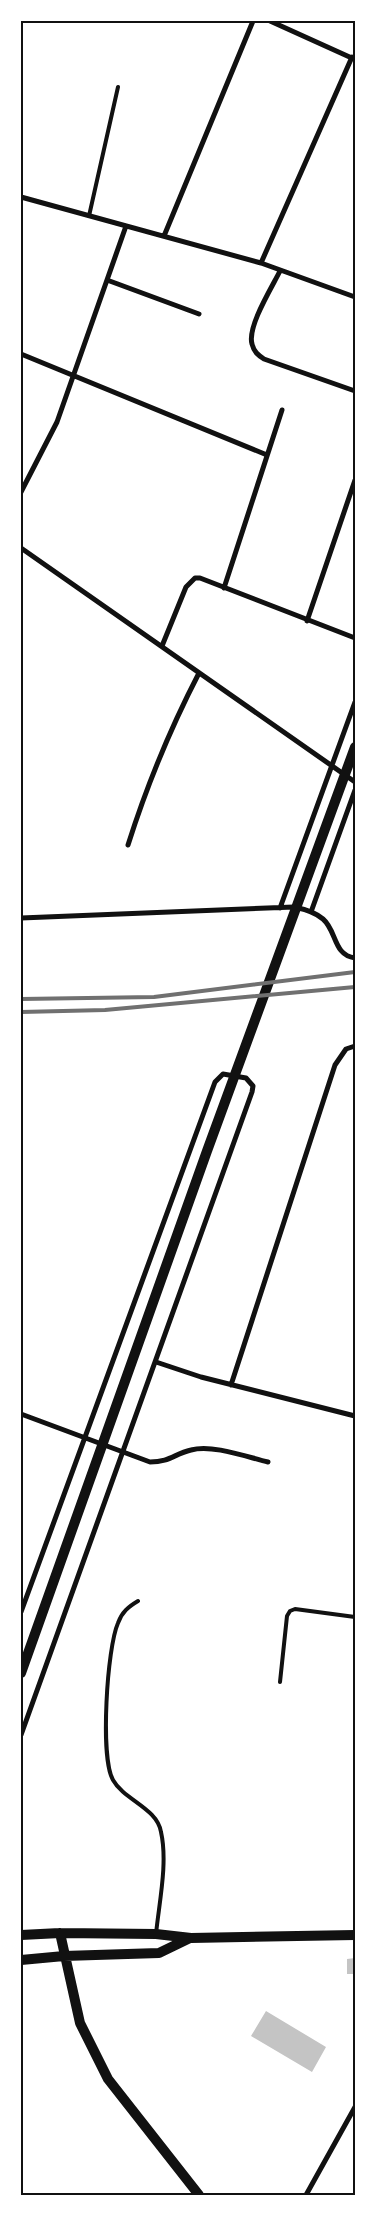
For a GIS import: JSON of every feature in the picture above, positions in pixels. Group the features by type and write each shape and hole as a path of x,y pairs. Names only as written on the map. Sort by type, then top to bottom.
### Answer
{"main road":[{"path":"21,1673 204,1160 355,747"},
{"path":"60,1932 80,2023 108,2079 199,2195"},
{"path":"21,1936 60,1932 156,1934 191,1938 355,1934"},
{"path":"21,1960 64,1956 159,1953 191,1938"}],"street":[{"path":"164,236 252,21"},
{"path":"260,263 353,58 270,21"},
{"path":"21,197 260,263 355,297"},
{"path":"21,492 46,447 75,375 126,226"},
{"path":"280,271 252,329 251,342 256,354 264,359 355,391"},
{"path":"107,280 199,314"},
{"path":"21,354 267,455"},
{"path":"224,588 282,410"},
{"path":"307,621 355,480"},
{"path":"21,548 355,782"},
{"path":"162,646 190,581 195,578 200,578 355,638"},
{"path":"128,845 154,767 173,723 199,673"},
{"path":"280,908 355,702"},
{"path":"312,912 355,790"},
{"path":"21,918 294,907 312,912 324,920 330,927 340,951 349,957 355,958"},
{"path":"231,1385 335,1066 346,1049 355,1046"},
{"path":"21,1612 215,1082 222,1074 246,1078 253,1086 252,1092 21,1735"},
{"path":"156,1362 201,1377 355,1416"},
{"path":"21,1414 150,1462 164,1462 190,1450 204,1448 268,1462"},
{"path":"306,2195 355,2107"}],"lane":[{"path":"89,216 118,87"},
{"path":"138,1601 127,1608 121,1615 109,1660 107,1744 112,1778 120,1790 153,1817 161,1830 164,1854 156,1934"},
{"path":"280,1682 287,1616 290,1611 295,1609 355,1617"}],"building":[{"path":"355,1958 355,1974 347,1974 347,1959"},
{"path":"266,2011 326,2047 312,2072 251,2036"}],"railway":[{"path":"21,999 154,997 355,972"},
{"path":"21,1012 105,1010 355,987"}]}
